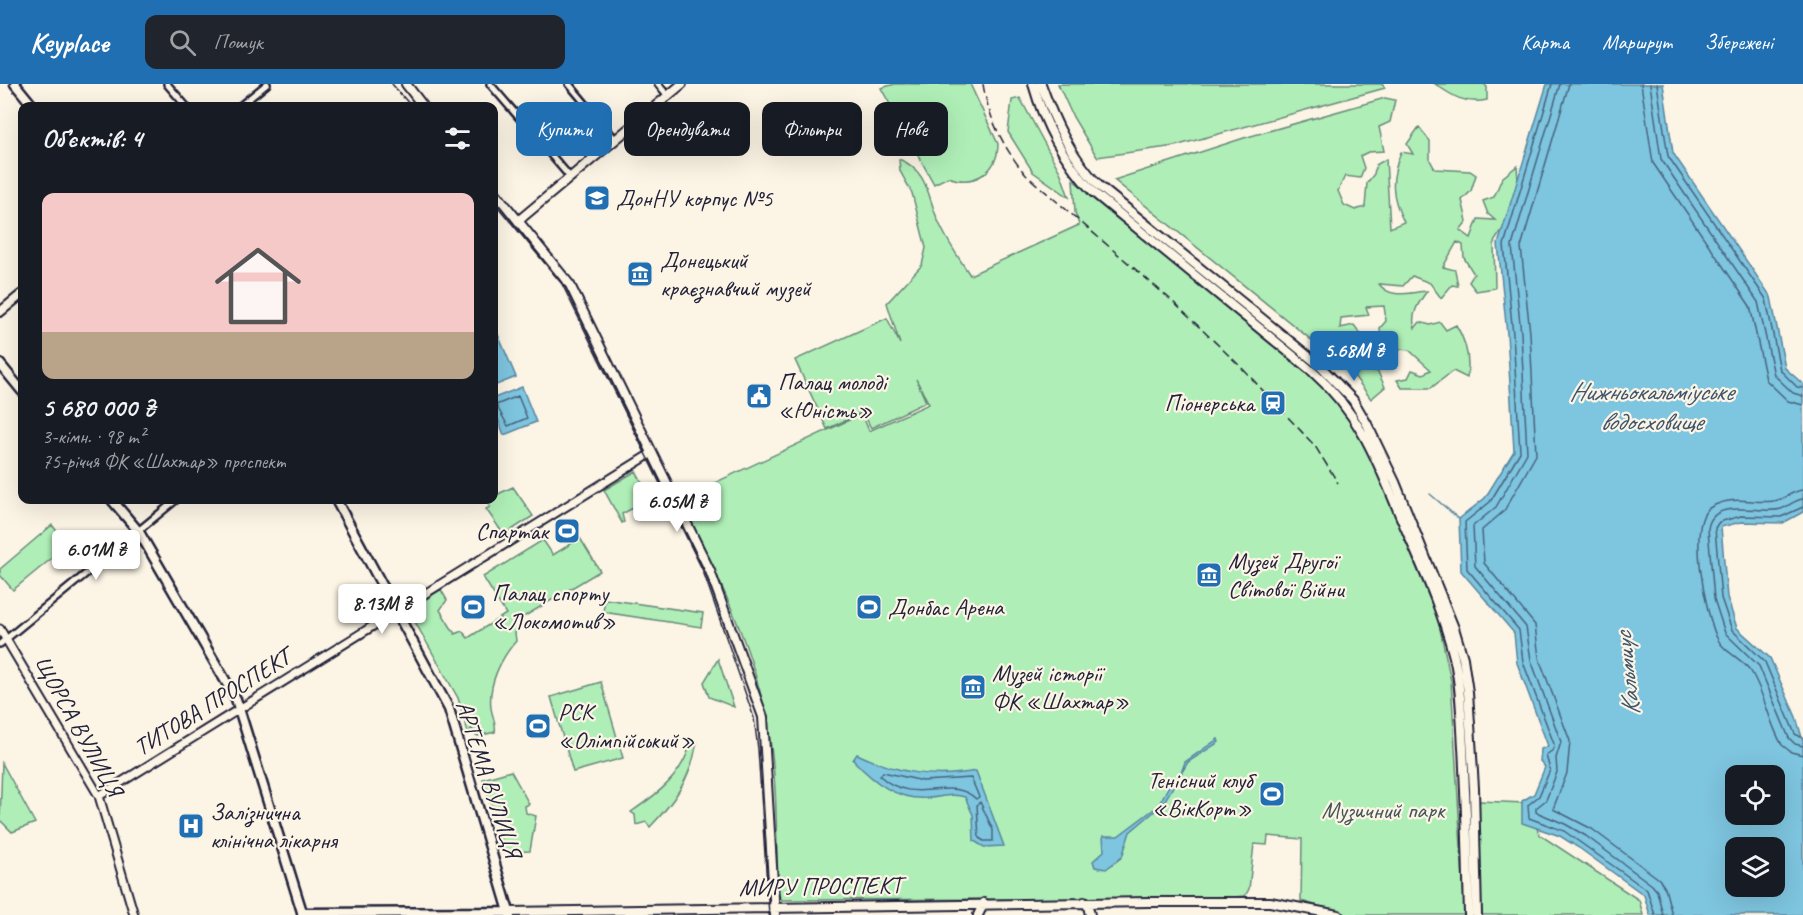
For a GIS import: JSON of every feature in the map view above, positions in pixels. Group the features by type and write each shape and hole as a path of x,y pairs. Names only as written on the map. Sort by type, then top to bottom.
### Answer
{"main road":[{"path":"15,84 30,102"},
{"path":"406,84 420,102"},
{"path":"518,221 682,84"},
{"path":"1033,84 1053,139 1067,161 1093,192 1313,372 1336,393 1354,416 1388,485 1447,631 1460,693 1469,788"},
{"path":"1041,84 1060,135 1073,156 1099,186 1318,365 1342,387 1361,412 1395,482 1456,636 1468,692 1472,866 1477,915"},
{"path":"498,196 570,285 710,571 763,717 775,911"},
{"path":"0,312 18,297"},
{"path":"0,364 18,386"},
{"path":"115,504 139,532 240,707 303,914"},
{"name":"АРТЕМА ВУЛИЦЯ","path":"338,504 449,709 510,913"},
{"path":"1469,915 1472,866"},
{"path":"1084,902 1090,915"},
{"name":"МИРУ ПРОСПЕКТ","path":"303,914 775,911 984,903 1270,902 1338,915"},
{"path":"978,915 984,903"}],"street":[{"path":"167,84 183,102"},
{"path":"245,102 267,84"},
{"path":"489,84 570,177"},
{"path":"568,84 615,139"},
{"path":"658,84 668,96"},
{"name":"ТИТОВА ПРОСПЕКТ","path":"99,796 652,453"},
{"path":"0,644 171,504"},
{"name":"ЩОРСА ВУЛИЦЯ","path":"0,629 99,796 134,915"}],"green space":[{"path":"895,84 970,84 998,144 994,162 983,175 975,178 958,180 948,177 934,184 919,156 948,156 948,102 889,102 881,88"},
{"path":"1058,84 1382,84 1385,88 1175,146 1097,157 1073,117"},
{"path":"1435,84 1484,84 1487,87 1487,100 1466,100"},
{"path":"1020,98 1061,174 1069,197 1033,172 1008,132 1012,100"},
{"path":"1385,98 1395,100 1390,122 1379,127 1384,151 1368,152 1360,156 1364,168 1360,178 1345,176 1338,191 1344,205 1355,210 1365,207 1367,183 1374,174 1376,165 1386,159 1390,228 1404,222 1394,196 1395,171 1401,152 1413,154 1407,144 1419,127 1430,141 1430,160 1435,169 1470,171 1476,175 1471,191 1462,200 1467,221 1460,230 1471,238 1478,219 1495,220 1488,214 1483,201 1494,197 1502,178 1517,166 1519,196 1509,220 1494,242 1495,288 1476,291 1469,282 1474,274 1464,258 1463,245 1457,242 1443,267 1455,270 1458,286 1452,285 1441,298 1430,283 1412,276 1403,286 1379,284 1395,294 1427,291 1414,313 1415,328 1420,322 1430,325 1440,322 1446,330 1456,325 1466,351 1467,378 1453,371 1431,388 1402,388 1397,380 1408,378 1412,370 1423,374 1431,370 1409,350 1400,349 1394,343 1387,343 1381,338 1380,328 1386,321 1384,306 1366,307 1369,315 1341,318 1340,328 1354,325 1360,333 1350,345 1355,353 1369,357 1372,370 1378,372 1385,387 1371,399 1352,373 1114,180 1244,138"},
{"name":"Музичний парк","path":"899,159 917,171 923,179 936,217 970,275 1079,225 1075,212 1073,180 1321,382 1357,425 1438,619 1451,681 1465,915 1349,915 1301,901 1302,839 1268,836 1267,845 1254,844 1249,889 1245,896 782,900 778,894 774,774 763,703 734,613 680,499 862,414 869,431 929,404 916,379 926,402 871,428 863,412 827,429 795,360 887,318 900,344 887,303 922,265 926,248 912,193 900,171"},
{"path":"636,471 650,499 622,514 624,522 622,523 604,490"},
{"path":"513,487 533,516 504,535 486,509 490,507 488,504 498,504 498,494"},
{"path":"52,525 68,545 13,590 0,575 0,569"},
{"path":"580,538 600,571 515,622 518,627 515,633 516,641 501,663 492,690 491,708 495,732 478,736 474,734 472,728 468,733 458,698 414,620 420,616 413,606 440,588 447,600 440,610 455,634 462,631 468,638 506,614 483,577 543,540 553,555"},
{"path":"605,599 703,613 701,627 603,612"},
{"path":"718,659 734,707 709,697 704,682"},
{"path":"601,682 623,758 573,772 551,697"},
{"path":"691,742 697,742 691,767 681,788 650,827 646,822 636,825 635,815 631,812 668,783 682,765"},
{"path":"2,763 35,823 12,832 0,820"},
{"path":"511,771 529,804 525,806 526,813 536,816 530,851 505,852 483,779"},
{"path":"1479,801 1525,803 1540,835 1639,900 1643,915 1481,915"}],"water":[{"name":"Нижньокальміуське водосховище","path":"1547,84 1663,84 1673,153 1771,297 1785,368 1803,384 1803,512 1783,523 1741,522 1721,527 1727,597 1737,628 1770,658 1796,717 1803,741 1803,915 1650,915 1644,895 1579,848 1560,836 1522,823 1522,801 1534,794 1545,767 1540,761 1541,749 1548,746 1517,663 1514,633 1461,571 1459,519 1485,498 1514,451 1507,334 1498,244"},
{"path":"498,334 516,377 498,384"},
{"path":"522,387 536,422 504,435 498,419 498,396"},
{"path":"1218,739 1219,742 1188,762 1162,805 1130,832 1122,857 1106,869 1095,867 1093,861 1104,851 1103,836 1118,836 1158,806 1170,784 1181,773 1185,762"},
{"path":"857,754 886,766 915,773 945,774 976,771 1004,846 984,847 974,841 973,815 965,797 951,795 917,798 896,793 878,782 853,760"}],"waterway":[{"path":"1430,494 1459,519"}],"tram line":[{"path":"392,84 408,102"},
{"path":"498,207 562,284 703,571 754,718 769,915"}],"railway":[{"path":"983,84 998,132 1026,175 1170,299 1240,366 1315,446 1338,483"}],"place":[{"name":"ДонНУ корпус №5","path":"597,198"},
{"name":"Донецький краєзнавчий музей","path":"640,274"},
{"name":"Палац молоді «Юність»","path":"759,396"},
{"name":"Піонерська","path":"1273,403"},
{"name":"Спартак","path":"567,531"},
{"name":"Музей Другої Світової Війни","path":"1209,575"},
{"name":"Палац спорту «Локомотив»","path":"473,607"},
{"name":"Донбас Арена","path":"869,607"},
{"name":"Музей історії ФК «Шахтар»","path":"973,687"},
{"name":"РСК «Олімпійський»","path":"538,726"},
{"name":"Тенісний клуб «ВікКорт»","path":"1272,794"},
{"name":"Залізнична клінічна лікарня","path":"191,826"}],"water label":[{"name":"Кальмиус","path":"1627,674"}]}
